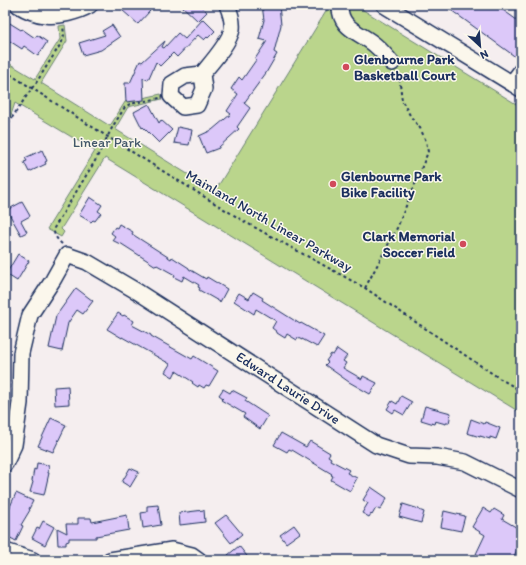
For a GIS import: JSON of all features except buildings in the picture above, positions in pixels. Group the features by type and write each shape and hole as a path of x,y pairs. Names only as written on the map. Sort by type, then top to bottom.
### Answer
{"street":[{"path":"18,5 27,10 45,15 72,12 90,5"},
{"path":"202,74 185,76 172,84 171,96 183,107 197,105 204,89 202,74 226,43 232,29 231,15 227,5"},
{"path":"340,5 342,19 347,26 375,45 392,63"},
{"path":"384,5 517,86 521,71"},
{"path":"5,464 14,445 20,404 21,353 30,315 53,280 67,255"},
{"name":"Edward Laurie Drive","path":"67,255 87,262 138,292 376,445 409,456 437,457 465,462 521,490"},
{"path":"110,560 172,550 192,555 199,560"},
{"path":"5,551 33,560"}],"path":[{"path":"5,128 36,83 63,39 62,14"},
{"path":"365,288 396,228 428,152 426,141 420,128 411,117 402,101 399,75 392,63"},
{"name":"Mainland North Linear Parkway","path":"5,71 245,222 365,288 499,378 521,391"},
{"path":"67,255 66,248 55,235 54,228 95,161 113,126 125,107 127,105 171,96"}],"green space":[{"name":"Linear Park","path":"330,5 355,5 521,107 521,413 105,158 61,229 64,232 61,237 47,229 95,151 15,103 5,133 5,61 35,79 60,39 59,26 65,25 67,41 41,83 110,126 125,102 161,94 162,99 128,107 115,129 215,191"}],"place":[{"name":"Glenbourne Park Basketball Court","path":"346,67"},
{"name":"Glenbourne Park Bike Facility","path":"333,184"},
{"name":"Clark Memorial Soccer Field","path":"463,244"}]}
